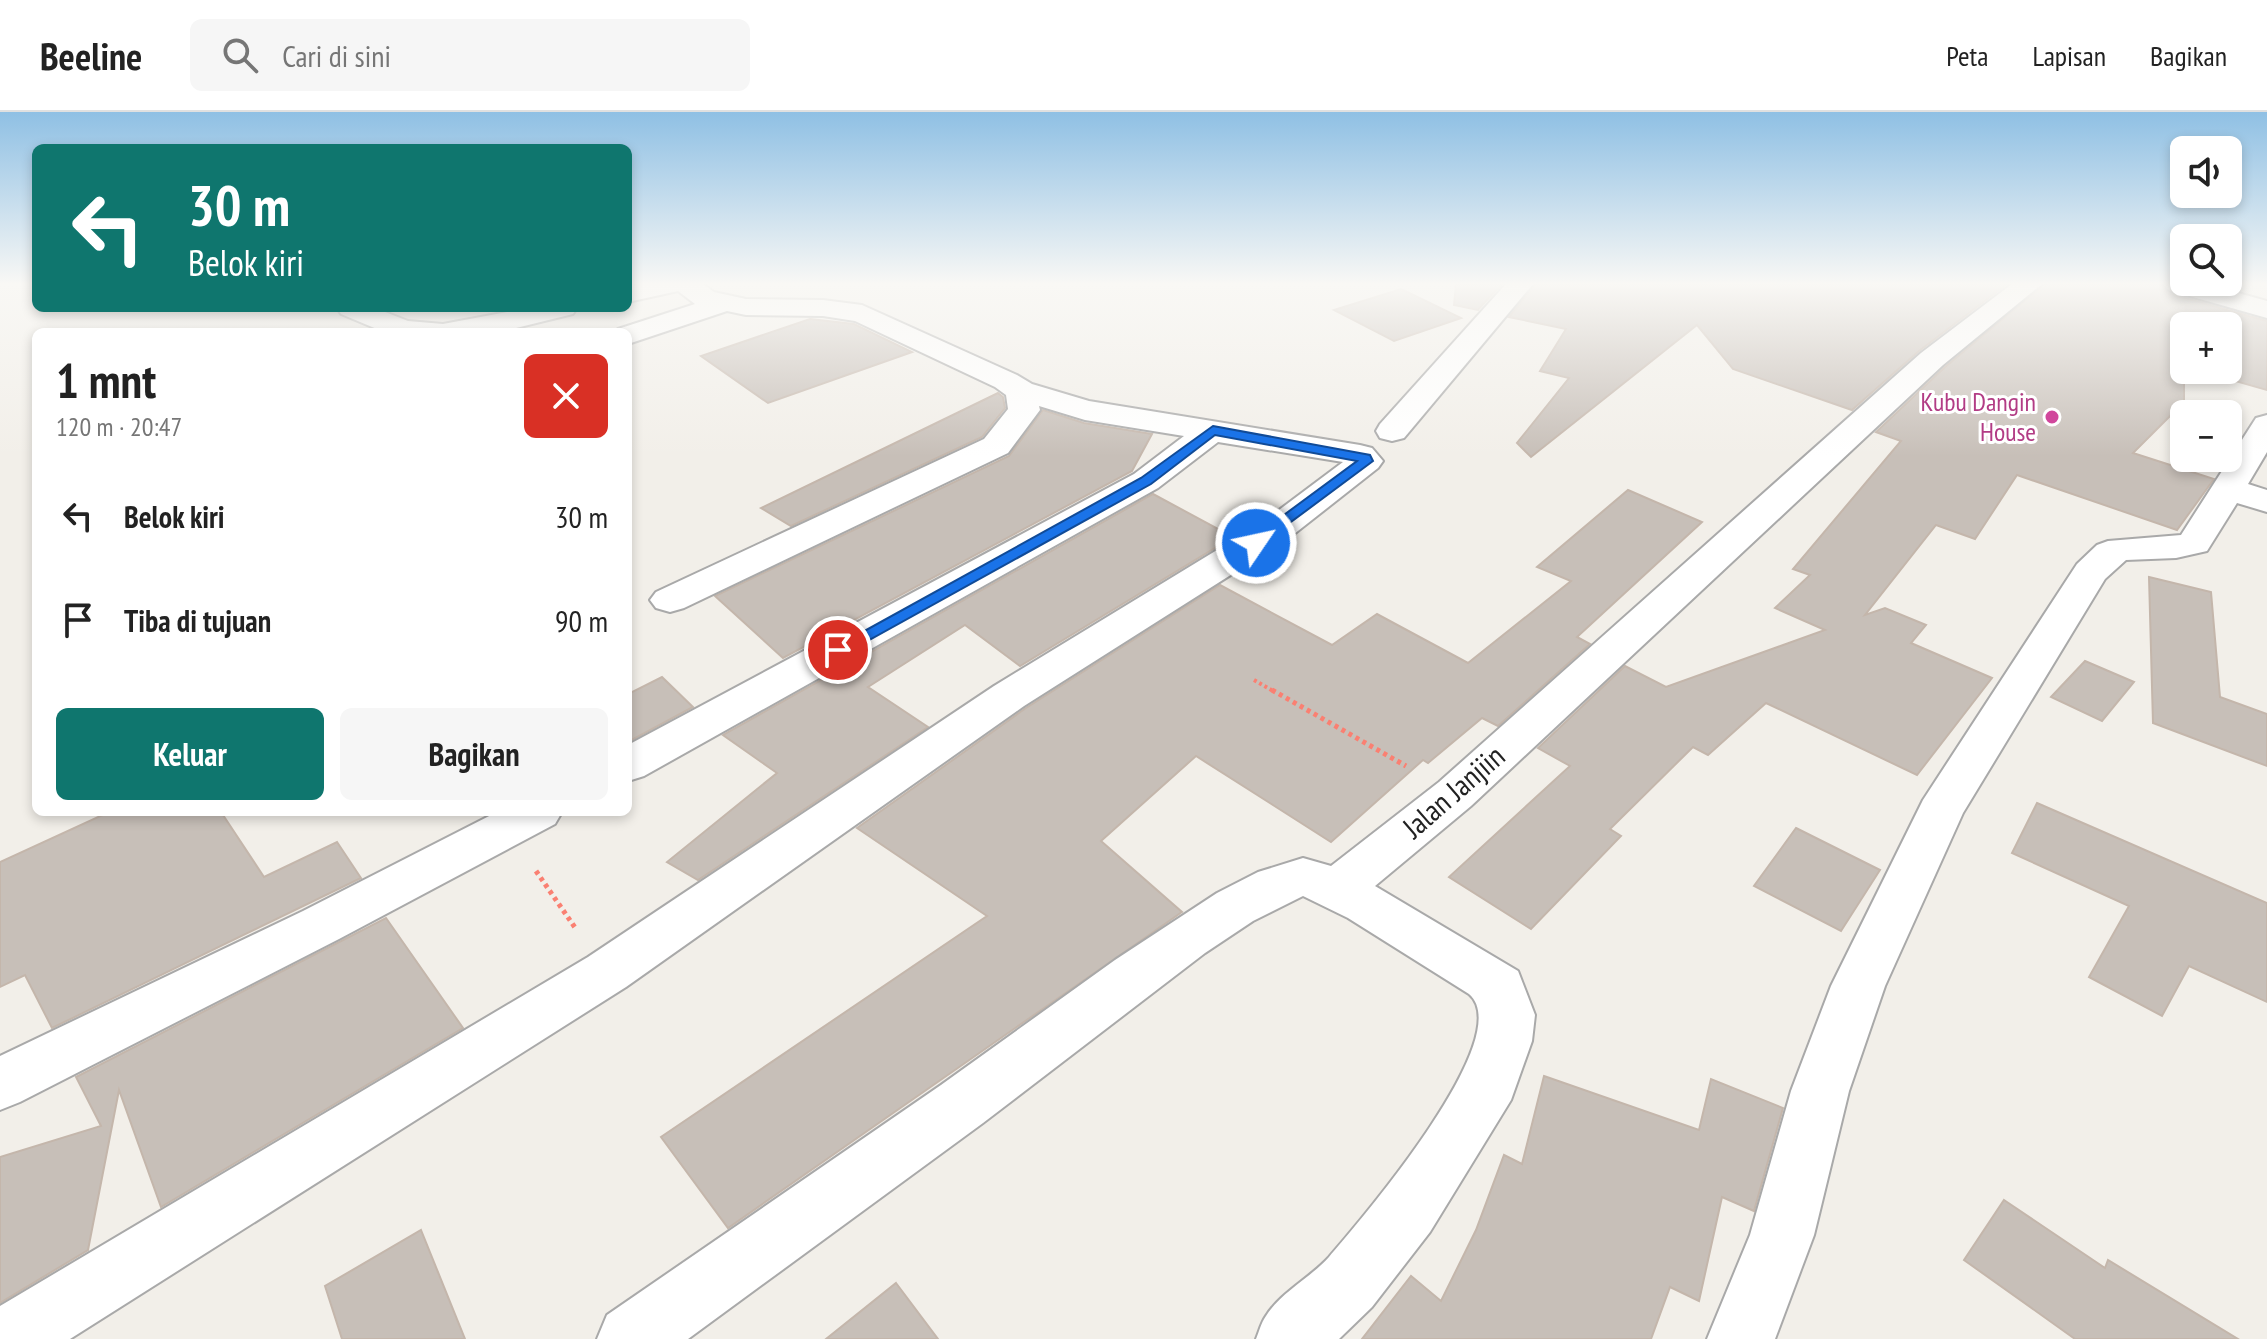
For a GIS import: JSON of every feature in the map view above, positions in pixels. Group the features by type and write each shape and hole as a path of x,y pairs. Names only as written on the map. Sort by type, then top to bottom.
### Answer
{"street":[{"path":"8,1339 607,972 1009,696 1276,530 1366,461 1360,455 1085,410 1021,391 922,341"},
{"path":"1392,431 1470,341"},
{"name":"Jalan Janjiin","path":"1337,889 1455,794 1955,341"},
{"path":"670,600 996,446 1024,410 1021,391"},
{"path":"1741,1339 1782,1235 1820,1091 1858,986 1940,812 2090,572 2110,553 2121,549 2176,547 2194,543 2247,495 2267,425"},
{"path":"632,763 1146,481 1213,430"},
{"path":"0,1084 321,925 530,816"},
{"path":"631,1339 961,1104 1155,961 1256,893 1286,879 1306,877 1337,889 1488,978 1499,987 1507,1015 1504,1041 1491,1082 1408,1211 1349,1284 1290,1339"}],"path":[{"path":"1254,680 1455,794"}],"building":[{"path":"744,341 890,341 912,352 768,403 701,356"},
{"path":"1558,341 1677,341 1531,457 1517,443 1569,378 1540,371"},
{"path":"1710,341 1932,341 1852,410 1733,369"},
{"path":"1976,341 2170,341 2170,384 2184,384 2184,400 2170,400 2170,416 2133,453 2170,465 2170,472 2192,472 2214,479 2177,530 2017,475 1975,539 1936,525 1865,615 1885,608 1926,625 1911,643 1992,678 1917,775 1766,703 1708,755 1693,747 1610,829 1621,836 1531,929 1449,877 1570,766 1538,748 1625,666 1666,687 1825,630 1775,608 1810,575 1793,569 1901,441 1876,432"},
{"path":"2242,341 2267,341 2267,390 2242,383"},
{"path":"998,393 1003,397 1005,408 982,437 791,526 761,508"},
{"path":"1043,410 1084,423 1152,434 1132,471 783,658 715,596 1009,456"},
{"path":"1628,490 1702,522 1577,637 1590,644 1498,726 1482,718 1428,763 1423,760 1331,842 1196,756 1101,841 1182,912 728,1228 661,1137 987,916 857,828 1026,708 1220,585 1332,645 1377,614 1468,663 1571,581 1537,567"},
{"path":"1153,494 1233,537 1020,666 965,625 868,687 928,727 698,880 667,862 777,773 723,735"},
{"path":"2149,577 2211,592 2220,697 2267,714 2267,766 2153,723"},
{"path":"2085,661 2134,682 2102,721 2051,697"},
{"path":"662,677 693,707 632,740 632,692"},
{"path":"2037,803 2267,903 2267,1002 2189,966 2162,1016 2089,977 2129,906 2012,853"},
{"path":"100,816 224,816 264,877 337,842 361,878 52,1028 25,975 0,987 0,862"},
{"path":"1796,828 1880,870 1841,931 1754,886"},
{"path":"386,918 463,1028 161,1207 119,1090 88,1250 0,1303 0,1157 101,1126 76,1077"},
{"path":"1544,1076 1699,1130 1711,1079 1783,1108 1754,1211 1722,1197 1699,1301 1670,1287 1651,1339 1362,1339 1411,1276 1441,1301 1476,1230 1504,1155 1522,1164"},
{"path":"2004,1200 2105,1268 2108,1260 2238,1339 2075,1339 1964,1260"},
{"path":"421,1230 465,1339 342,1339 325,1286"},
{"path":"896,1283 938,1339 826,1339"}],"place":[{"name":"Kubu Dangin House","path":"2052,417"}],"route":[{"path":"838,650 1146,481 1213,430 1365,458 1366,461 1256,543"}]}
